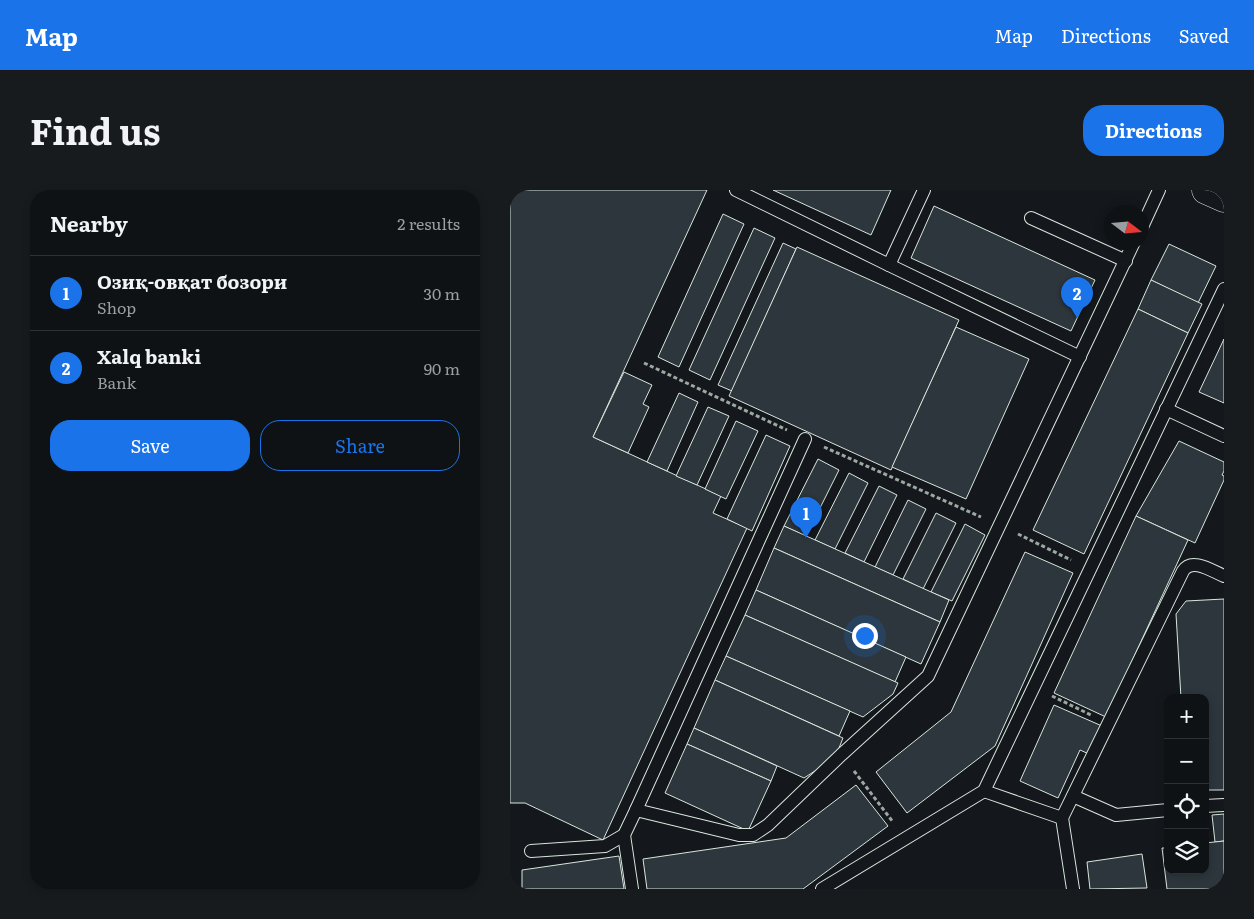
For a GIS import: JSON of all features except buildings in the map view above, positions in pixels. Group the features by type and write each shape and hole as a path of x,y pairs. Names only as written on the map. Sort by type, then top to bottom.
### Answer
{"main road":[{"path":"1206,190 1224,198"}],"lane":[{"path":"736,190 1080,357"},
{"path":"889,265 924,190"},
{"path":"1149,212 1159,190"},
{"path":"1031,218 1126,261"},
{"path":"636,810 738,835 753,835 768,825 928,676 1131,250"},
{"path":"822,889 984,790 1223,294"},
{"path":"1166,409 1224,436"},
{"path":"632,889 624,835 805,438"},
{"path":"1073,889 1062,818 1185,567 1189,564 1195,564 1224,576"},
{"path":"984,790 1062,818"},
{"path":"1073,796 1116,815 1164,810"},
{"path":"1209,806 1224,804"},
{"path":"531,852 605,846 624,835"}],"path":[{"path":"644,363 1090,568"},
{"path":"1033,687 1108,723"},
{"path":"841,755 906,838"}],"place":[{"name":"Xalq banki","path":"1077,318"},
{"name":"Озиқ-овқат бозори","path":"806,538"}]}
